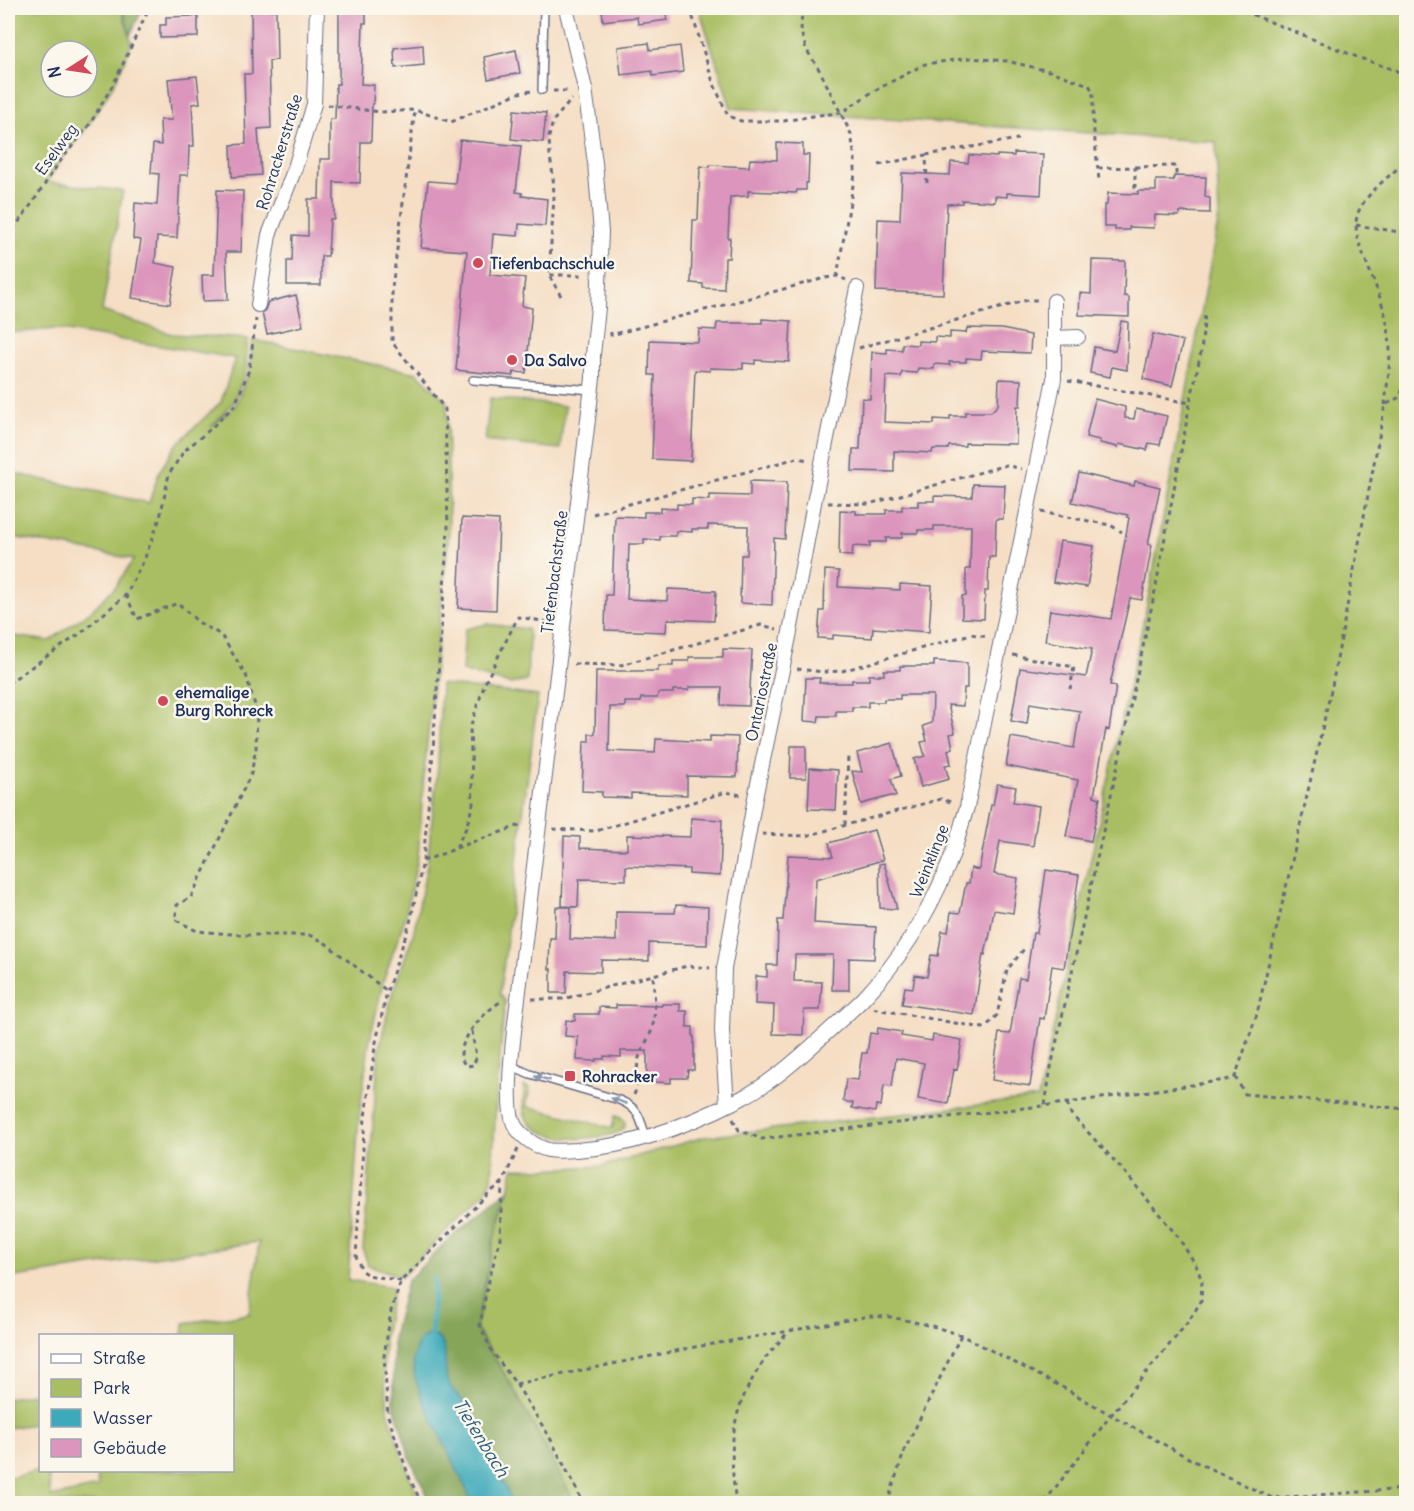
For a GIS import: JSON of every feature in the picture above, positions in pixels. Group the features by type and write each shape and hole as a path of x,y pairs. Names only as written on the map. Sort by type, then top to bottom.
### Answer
{"street":[{"name":"Rohrackerstraße","path":"258,305 269,235 295,168 314,104 317,8"},
{"name":"Tiefenbachstraße","path":"525,1137 515,1126 511,1116 509,1092 518,999 592,390 601,232 585,89 566,8"},
{"name":"Ontariostraße","path":"728,1106 722,1031 724,969 755,798 857,288"},
{"name":"Weinklinge","path":"525,1137 553,1151 594,1149 646,1137 699,1119 752,1093 793,1064 863,999 896,960 925,915 949,865 968,807 1054,379 1054,301"},
{"path":"1054,338 1078,337"}],"lane":[{"path":"542,90 544,8"},
{"path":"473,380 592,390"},
{"path":"512,1066 530,1074 630,1105 640,1119 646,1137"}],"path":[{"name":"Eselweg","path":"8,237 58,164 90,124 115,81 148,8"},
{"path":"690,8 713,82 728,116 741,121 784,121 841,113 872,92 925,64 970,58 1007,61 1053,72 1089,85 1093,93 1093,122 1099,180"},
{"path":"802,8 801,32 806,49 851,134 855,159 855,174 837,276"},
{"path":"1236,8 1357,57 1407,74"},
{"path":"314,104 380,112 416,110 451,122 518,93 542,90 578,92 553,121 549,137 554,196 549,275 561,296"},
{"path":"401,1281 368,1275 362,1271 356,1256 365,1117 375,1047 387,991 411,924 423,861 433,753 448,528 445,409 392,342 392,288 416,110"},
{"path":"879,165 1018,139"},
{"path":"926,155 927,183"},
{"path":"1407,161 1378,186 1363,203 1358,213 1356,225 1359,243 1378,293 1390,337 1385,405 1332,686 1257,1014 1235,1077 1245,1094 1407,1109"},
{"path":"1098,168 1176,166 1176,175"},
{"path":"1135,167 1135,191"},
{"path":"1356,225 1407,233"},
{"path":"549,275 599,275"},
{"path":"596,322 612,324 611,335 825,278 837,276 852,282 857,288"},
{"path":"843,352 1027,300 1054,301"},
{"path":"8,683 81,633 126,595 144,560 160,518 169,474 184,451 235,405 249,370 258,305"},
{"path":"1045,1105 1051,1067 1155,591 1201,352 1205,313"},
{"path":"1054,379 1190,403"},
{"path":"1385,405 1400,397 1407,379"},
{"path":"577,519 797,458 822,463"},
{"path":"842,503 869,504 1006,465 1035,472"},
{"path":"1028,509 1110,525 1122,532"},
{"path":"126,595 137,619 178,603 198,622 221,635 246,675 257,712 256,748 251,774 191,897 177,905 176,920 197,931 242,935 309,935 324,942 387,991"},
{"path":"454,849 466,828 473,804 470,728 485,683 518,617 564,625"},
{"path":"560,664 621,665 761,625 790,632"},
{"path":"783,667 825,672 842,671 971,634 1000,646 1074,667 1070,689"},
{"path":"845,825 848,756"},
{"path":"423,861 539,823 596,831 726,792 755,798"},
{"path":"748,834 806,836 941,799 968,807"},
{"path":"863,999 876,1010 983,1028 997,1015 1007,970 1024,949"},
{"path":"472,1031 476,1057 474,1065 467,1066 461,1058 461,1052 468,1035 478,1021 498,1003 508,999 563,999 687,966 724,969"},
{"path":"630,1105 637,1089 641,1053 652,1031 653,975"},
{"path":"728,1106 739,1130 762,1139 1045,1105 1235,1077"},
{"path":"1042,1503 1189,1321 1201,1301 1202,1281 1196,1265 1178,1237 1123,1170 1071,1114 1067,1102"},
{"path":"8,1118 10,1147 8,1161"},
{"path":"525,1137 502,1184 500,1238 480,1325 491,1350 549,1436 584,1503"},
{"path":"422,1503 410,1478 388,1416 384,1356 391,1311 401,1281 489,1193 502,1184"},
{"path":"516,1384 695,1347 869,1316 891,1317 962,1335 1064,1388 1192,1460 1272,1498 1407,1489"},
{"path":"736,1503 731,1460 734,1422 745,1390 762,1363 789,1331"},
{"path":"887,1503 905,1449 962,1335"},
{"path":"1270,1503 1272,1498"}],"green space":[{"path":"8,8 121,8 132,43 116,81 89,124 47,182 123,191 102,311 172,334 248,339 245,373 233,403 211,427 235,406 249,371 253,340 417,373 447,402 449,532 425,763 418,857 405,918 383,982 369,1044 359,1117 348,1280 393,1287 384,1337 384,1375 389,1414 408,1473 422,1503 8,1503 8,1478 39,1470 48,1472 51,1497 98,1487 96,1472 234,1472 234,1334 183,1334 184,1323 249,1314 259,1242 8,1278 8,635 49,641 92,610 116,586 134,559 8,536 8,472 149,503 159,472 177,444 221,402 235,358 55,329 8,333"},
{"path":"122,8 143,8 130,35"},
{"path":"699,8 1406,8 1406,1503 575,1503 512,1386 476,1329 494,1239 509,1191 513,1168 603,1166 704,1137 1038,1098 1147,605 1219,217 1216,142 731,108"},
{"path":"490,398 565,406 560,449 485,441"},
{"path":"487,624 527,629 529,637 527,681 510,684 462,671 465,629"},
{"path":"441,684 538,696 500,993 505,1001 496,1099 492,1179 484,1195 402,1277 368,1265 363,1250 379,1049 392,994 413,935 427,865 438,766"},
{"path":"524,1086 530,1088 526,1106 612,1128 615,1116 623,1120 625,1127 615,1133 586,1138 565,1138 545,1133 526,1118"},
{"path":"509,1191 494,1239 476,1329 512,1386 575,1503 431,1503 410,1458 394,1405 393,1336 407,1281 446,1242"},
{"path":"39,1393 39,1423 8,1428 8,1398"}],"water":[{"path":"425,1336 434,1336 442,1343 447,1379 452,1389 464,1402 513,1503 473,1503 422,1398 415,1377 413,1359 418,1343"}],"building":[{"path":"339,8 366,8 366,23 363,23 361,84 374,85 371,142 361,142 360,183 334,182 334,219 330,219 328,256 321,256 321,285 287,285 287,261 292,261 293,235 308,236 308,199 319,199 320,159 330,159 330,119 335,119 336,84 339,84"},
{"path":"602,8 665,8 667,20 638,24 637,17 603,21"},
{"path":"251,10 276,10 277,60 269,61 271,128 258,129 261,175 232,177 231,145 246,144 244,74 252,74"},
{"path":"198,16 198,37 160,38 160,25 166,25 166,17"},
{"path":"649,43 650,50 680,46 683,72 653,76 652,71 621,75 618,47"},
{"path":"423,45 424,65 395,68 394,48"},
{"path":"516,50 520,73 488,79 484,57"},
{"path":"197,76 200,103 192,104 194,146 189,146 188,175 180,175 177,238 157,237 155,263 176,267 170,304 132,298 141,240 133,239 135,203 157,205 159,174 151,173 153,144 161,145 160,120 172,120 168,79"},
{"path":"514,110 546,113 543,142 511,139"},
{"name":"Tiefenbachschule","path":"460,140 521,146 516,192 522,193 522,196 547,199 545,226 519,224 518,236 493,234 490,275 525,278 522,306 532,308 526,373 514,372 513,376 456,370 467,251 421,248 428,181 455,183"},
{"path":"777,143 803,144 803,155 809,155 806,190 797,190 796,193 748,191 748,196 730,197 729,258 725,258 724,289 703,288 703,284 691,283 693,220 698,220 700,166 749,167 750,159 777,160"},
{"path":"1014,153 1043,154 1041,195 1007,193 1007,197 995,196 995,202 962,200 962,203 947,204 943,294 876,291 878,219 900,220 902,173 950,175 951,162 968,163 969,155 997,157 997,155 1014,156"},
{"path":"1174,176 1206,177 1205,197 1210,198 1210,213 1180,212 1179,216 1155,215 1154,228 1129,227 1129,230 1115,230 1115,227 1104,227 1104,205 1107,205 1108,193 1138,194 1138,191 1156,191 1156,180 1174,180"},
{"path":"217,190 243,191 241,252 226,252 228,300 203,301 202,275 214,275"},
{"path":"1092,260 1125,261 1124,296 1129,297 1129,317 1079,315 1080,293 1091,294"},
{"path":"296,295 303,326 267,334 262,313 268,302"},
{"path":"762,319 791,321 789,362 755,360 755,364 743,363 743,369 695,370 691,461 652,459 655,375 649,375 650,340 698,342 699,329 716,330 717,323 762,323"},
{"path":"1121,321 1128,322 1127,370 1112,367 1110,377 1090,373 1094,347 1115,351"},
{"path":"967,328 1002,329 1031,335 1030,353 982,351 981,359 966,358 966,362 949,362 950,365 934,364 934,369 918,368 917,373 902,372 901,377 886,376 884,422 934,424 934,419 950,420 950,416 965,416 965,412 991,412 998,405 999,379 1021,380 1020,406 1017,406 1016,444 965,443 965,446 933,449 932,453 894,451 894,472 852,471 853,449 860,449 862,398 870,399 872,352 887,353 887,349 902,350 902,344 918,345 918,341 935,342 935,337 950,338 950,332 966,333"},
{"path":"1153,334 1183,341 1172,386 1143,379"},
{"path":"1095,399 1125,407 1125,418 1134,419 1136,409 1167,416 1160,445 1149,443 1147,450 1119,444 1118,447 1086,437"},
{"path":"1079,473 1134,486 1135,481 1160,487 1148,544 1152,545 1142,600 1130,598 1110,685 1116,686 1094,796 1100,798 1091,841 1066,836 1078,780 1006,766 1011,737 1074,748 1080,711 1030,703 1027,724 1011,721 1020,668 1086,677 1092,649 1045,641 1050,610 1111,619 1129,518 1128,515 1072,502"},
{"path":"750,481 787,482 785,539 774,538 772,605 740,603 741,555 747,555 748,526 708,525 708,529 692,529 692,532 676,531 676,536 660,536 660,540 644,539 644,544 629,544 627,599 667,601 668,589 716,591 714,621 667,619 666,632 605,630 606,595 612,595 615,516 644,517 644,512 660,512 660,508 677,509 677,504 692,505 692,499 709,500 709,495 750,496"},
{"path":"973,484 1005,485 1003,519 996,519 995,557 989,557 984,619 962,618 962,596 966,596 966,569 970,569 971,526 934,526 934,530 902,533 902,538 886,538 886,542 870,542 870,547 853,546 852,556 839,555 840,510 856,511 856,514 886,514 886,510 902,510 902,506 918,506 918,501 934,501 934,496 972,497"},
{"path":"462,518 499,520 496,610 458,608"},
{"path":"1060,541 1094,546 1087,587 1053,582"},
{"path":"825,570 839,571 838,587 900,590 900,584 932,586 929,632 873,628 872,638 833,635 833,639 818,638 820,611 824,611"},
{"path":"723,649 752,650 749,706 721,705 722,687 689,687 689,690 658,693 657,698 641,698 641,702 625,702 625,707 610,707 609,751 655,753 656,739 710,742 710,736 738,737 737,777 687,776 687,795 631,793 631,798 602,797 602,792 582,791 584,741 589,741 589,734 595,734 596,671 658,671 658,666 673,666 673,661 689,661 689,657 723,657"},
{"path":"934,661 967,663 967,688 964,688 963,706 948,705 955,733 950,734 953,748 948,750 951,764 945,765 949,779 921,787 914,759 925,756 921,742 927,741 923,726 932,723 933,695 900,695 900,699 868,702 868,707 852,707 852,711 836,711 836,716 819,716 818,722 804,721 806,678 820,678 819,683 852,683 852,680 869,680 869,675 884,675 884,670 900,670 900,666 934,666"},
{"path":"892,743 901,776 891,779 896,796 861,804 852,771 862,772 857,753"},
{"path":"791,746 806,746 806,778 790,778"},
{"path":"810,768 838,770 836,810 808,809"},
{"path":"997,784 1016,787 1013,802 1039,806 1033,846 1000,841 994,874 1018,878 1013,913 994,910 985,955 983,954 974,1015 902,1004 905,987 913,988 915,975 927,977 931,955 938,956 942,931 948,932 951,912 960,913 971,868 979,870"},
{"path":"691,818 722,820 720,876 689,874 689,869 626,866 626,880 579,879 578,907 562,906 564,836 580,837 580,848 627,850 627,835 690,837"},
{"path":"874,830 883,860 816,879 814,923 876,927 874,959 849,958 849,990 832,990 833,955 795,955 794,981 822,982 820,1010 804,1010 803,1035 773,1034 774,1005 755,1004 756,976 767,977 767,965 777,965 778,920 783,920 788,855 833,857 829,843"},
{"path":"884,863 897,909 880,908 879,864"},
{"path":"1046,870 1079,875 1064,968 1052,966 1044,1019 1040,1018 1030,1086 992,1080 999,1033 1010,1034 1019,978 1026,979 1033,933 1037,933"},
{"path":"676,905 708,907 707,945 649,943 649,961 601,960 601,972 567,971 566,993 551,993 550,938 555,938 556,907 571,907 570,939 616,941 616,912 675,913"},
{"path":"662,1004 680,1004 680,1011 687,1011 687,1027 693,1027 694,1070 688,1070 687,1078 671,1078 671,1083 655,1082 655,1075 647,1075 647,1051 621,1051 621,1057 604,1056 604,1059 596,1059 596,1061 577,1060 578,1037 565,1036 566,1020 575,1021 575,1014 599,1014 599,1007 616,1008 616,1005 662,1006"},
{"path":"878,1028 902,1032 901,1036 932,1041 933,1035 962,1040 948,1104 918,1099 924,1063 896,1058 892,1086 884,1085 881,1106 876,1105 875,1112 852,1108 853,1103 843,1101 846,1079 858,1080 862,1053 867,1053 870,1033 877,1034"}],"waterway":[{"name":"Tiefenbach","path":"431,1341 434,1279"}],"place":[{"name":"Tiefenbachschule","path":"478,263"},
{"name":"Da Salvo","path":"512,360"},
{"name":"ehemalige Burg Rohreck","path":"163,701"},
{"name":"Rohracker","path":"570,1076"}]}
